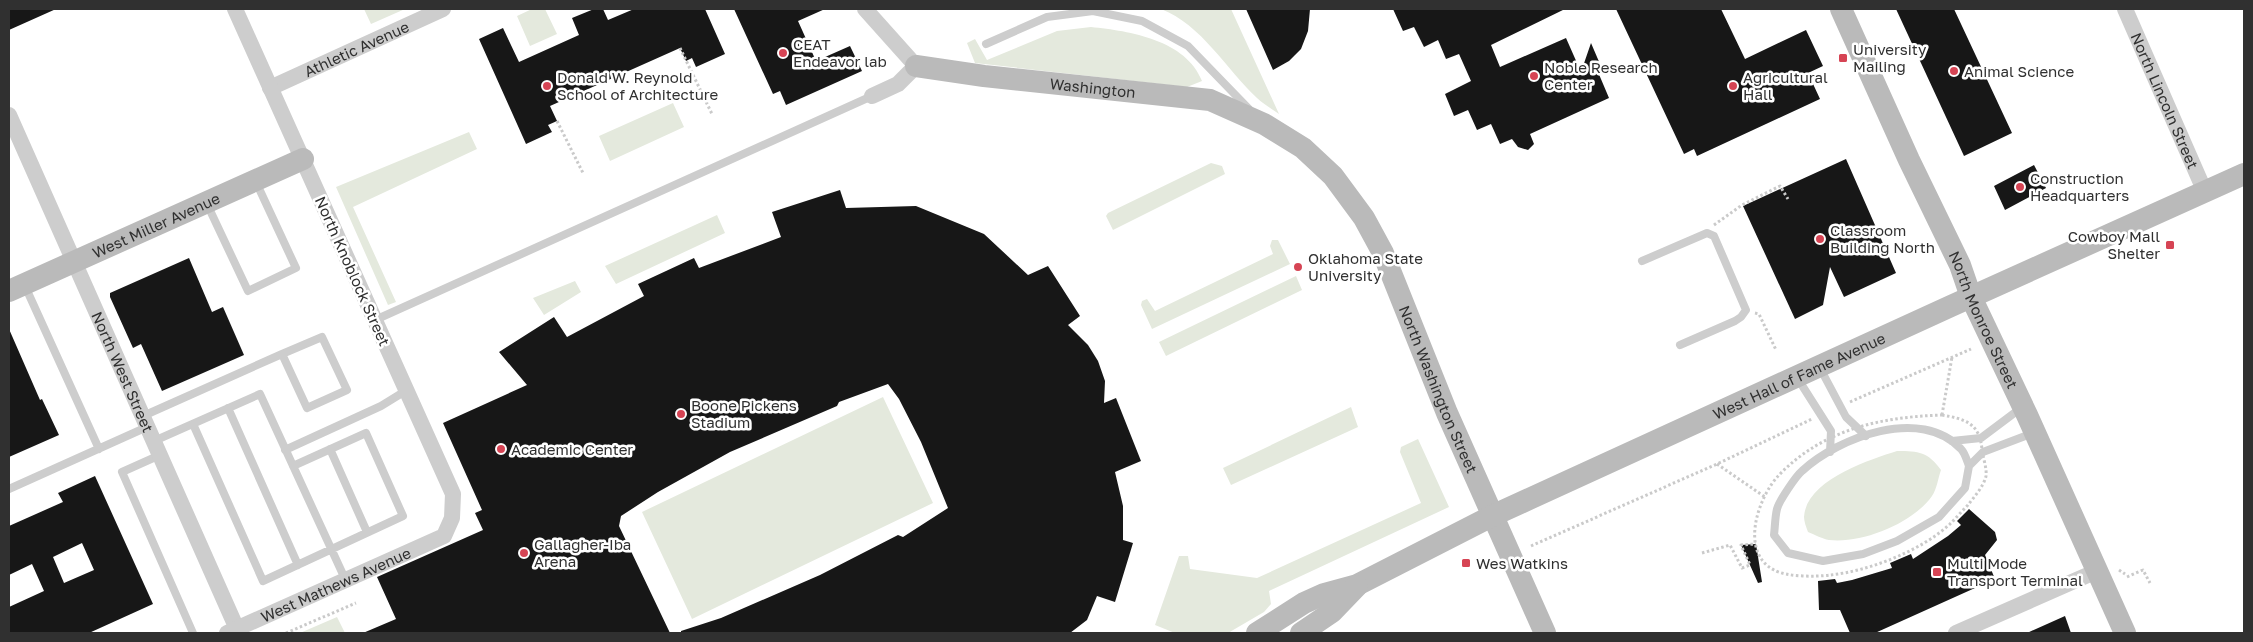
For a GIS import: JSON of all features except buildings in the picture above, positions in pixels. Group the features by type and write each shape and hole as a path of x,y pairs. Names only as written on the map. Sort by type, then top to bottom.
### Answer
{"street":[{"name":"North Knoblock Street","path":"235,9 453,494 452,518 444,536"},
{"name":"Athletic Avenue","path":"270,88 443,9"},
{"path":"865,9 916,66 898,84 872,96"},
{"name":"North Monroe Street","path":"1841,9 1909,160 1960,265 1970,297 2034,432 2108,571 2124,633"},
{"name":"North Lincoln Street","path":"2125,9 2205,192"},
{"name":"Washington","path":"916,66 984,76 1210,100 1264,124"},
{"name":"North West Street","path":"9,115 151,435 232,631"},
{"name":"North Washington Street","path":"1264,124 1303,148 1333,176 1364,218 1386,261 1447,413 1545,633"},
{"name":"West Miller Avenue","path":"17,287 303,159"},
{"name":"West Hall of Fame Avenue","path":"1257,633 1304,603 1324,594 1357,585 1494,516 1970,297 2244,174"},
{"name":"West Mathews Avenue","path":"232,631 444,536"},
{"path":"1956,633 2108,571"},
{"name":"West Hall of Fame Avenue","path":"1302,633 1332,612 1357,585"}],"lane":[{"path":"986,44 1047,17 1093,11 1142,21 1188,46 1264,124"},
{"path":"375,320 872,96"},
{"path":"207,202 248,291 296,268 256,180"},
{"path":"1642,261 1707,234 1714,236 1746,310 1735,321 1680,345"},
{"path":"17,287 99,449"},
{"path":"193,633 122,472 151,435 282,354 322,337 347,390 307,408 282,354"},
{"path":"1820,367 1846,417 1866,436"},
{"path":"1797,377 1831,431 1830,452"},
{"path":"285,450 382,406 407,390"},
{"path":"9,488 99,449 192,424 260,394 346,581"},
{"path":"1952,441 1981,438 2023,407"},
{"path":"228,408 298,565"},
{"path":"192,424 263,582 331,548 403,516 366,432 293,466"},
{"path":"1898,428 1932,430 1952,441 1963,450 1969,466 1965,488 1939,517 1897,541 1863,554 1824,561 1788,553 1774,535 1777,507 1802,471 1844,442 1898,428"},
{"path":"1969,466 1983,452 2034,432"},
{"path":"330,449 367,532"}],"path":[{"path":"680,48 712,114"},
{"path":"557,121 583,173"},
{"path":"1710,235 1715,224 1730,213 1780,186 1788,199"},
{"path":"1744,312 1759,314 1776,350"},
{"path":"1840,406 1970,349"},
{"path":"1942,415 1952,357"},
{"path":"1531,546 1717,464 1821,415"},
{"path":"1942,415 1966,419 1981,438 1986,476 1976,495 1950,525 1921,544 1873,566 1817,577 1774,571 1758,556 1755,536 1758,508 1779,475 1809,451 1856,426 1907,416 1942,415"},
{"path":"1717,464 1765,498"},
{"path":"1702,553 1730,545 1742,568 1750,565 1741,545 1756,544"},
{"path":"2108,571 2126,576 2143,570 2150,583"},
{"path":"286,633 356,603"}],"shaded area":[{"path":"364,9 405,9 371,24"},
{"path":"532,9 545,9 557,34 530,46 517,16"},
{"path":"1161,9 1231,9 1279,114 1257,98 1189,25"},
{"path":"1091,27 1139,35 1170,47 1194,67 1202,81 1187,87 975,63 967,43 975,39 987,60 1057,31"},
{"path":"673,103 684,127 610,161 599,136"},
{"path":"469,132 477,149 353,207 396,302 388,305 336,187"},
{"path":"1211,163 1222,166 1225,174 1113,230 1106,216 1108,213"},
{"path":"717,215 725,233 616,284 605,266"},
{"path":"1272,240 1278,240 1290,264 1152,329 1141,305 1142,301 1147,299 1155,311 1273,254 1270,246"},
{"path":"1296,276 1302,290 1166,356 1159,342"},
{"path":"575,281 581,292 544,315 533,298"},
{"path":"883,397 933,503 692,619 642,512"},
{"path":"1351,407 1358,427 1231,485 1223,468"},
{"path":"1418,439 1449,507 1269,591 1271,604 1264,612 1228,633 1175,633 1155,625 1179,556 1188,556 1190,569 1257,578 1421,503 1400,452 1401,447"},
{"path":"1897,451 1917,452 1927,456 1941,470 1934,493 1923,506 1913,515 1886,530 1856,539 1829,540 1808,532 1804,517 1807,504 1815,492 1827,482 1856,466"},
{"path":"337,617 345,633 300,633"}],"place":[{"name":"CEAT Endeavor lab","path":"783,53"},
{"name":"University Mailing","path":"1843,58"},
{"name":"Animal Science","path":"1954,71"},
{"name":"Noble Research Center","path":"1534,76"},
{"name":"Donald W. Reynold School of Architecture","path":"547,86"},
{"name":"Agricultural Hall","path":"1733,86"},
{"name":"Construction Headquarters","path":"2020,187"},
{"name":"Classroom Building North","path":"1820,239"},
{"name":"Cowboy Mall Shelter","path":"2170,245"},
{"name":"Oklahoma State University","path":"1298,267"},
{"name":"Boone Pickens Stadium","path":"681,414"},
{"name":"Academic Center","path":"501,449"},
{"name":"Gallagher-Iba Arena","path":"524,553"},
{"name":"Wes Watkins","path":"1466,563"},
{"name":"Multi Mode Transport Terminal","path":"1937,572"}]}
